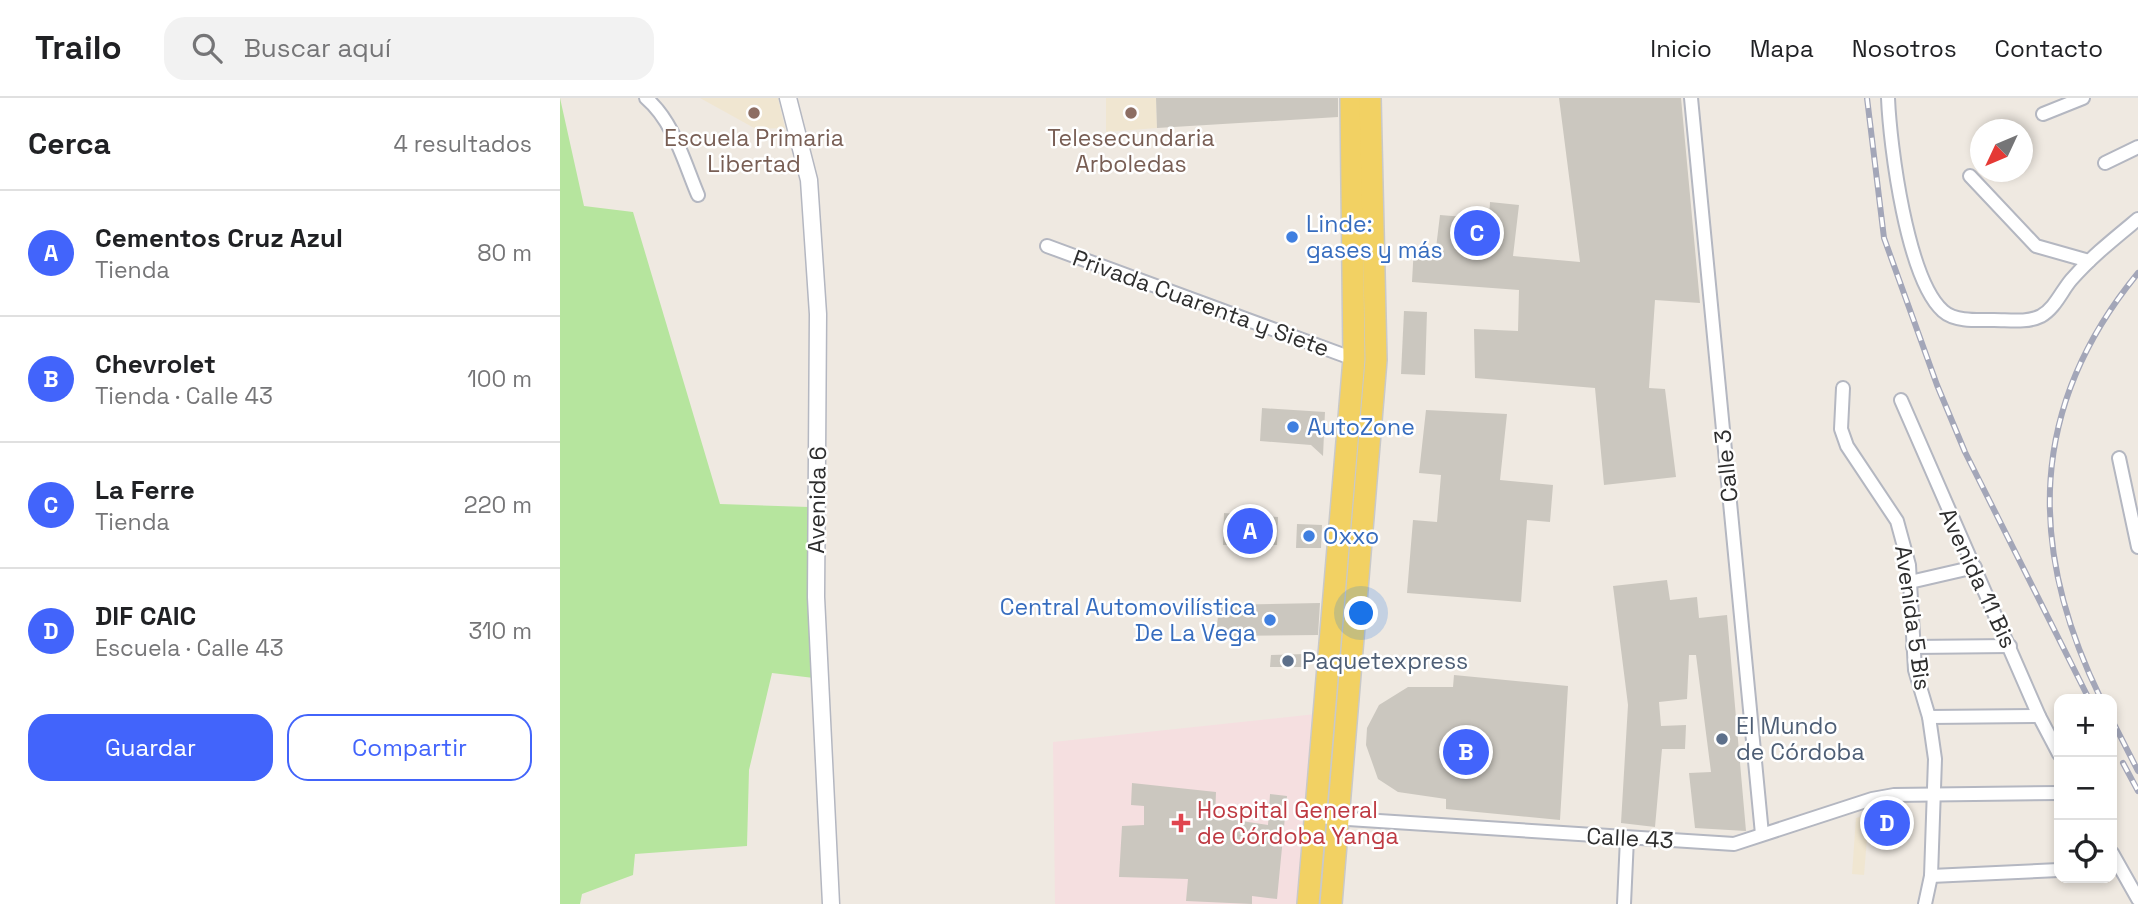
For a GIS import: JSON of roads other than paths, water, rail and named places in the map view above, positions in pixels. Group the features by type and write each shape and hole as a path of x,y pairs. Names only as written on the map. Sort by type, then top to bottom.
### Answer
{"main road":[{"path":"1308,904 1354,359 1350,98"},
{"path":"1331,904 1376,360 1370,98"},
{"path":"1354,359 1376,360"}],"street":[{"path":"646,98 656,107 670,128 698,195"},
{"name":"Avenida 6","path":"788,98 809,180 818,314 816,597 831,904"},
{"name":"Calle 3","path":"1691,98 1762,834"},
{"path":"1888,98 1895,169 1913,249 1929,293 1943,312 1955,318 2032,320 2053,306 2070,281 2089,261 2138,219"},
{"path":"2043,114 2083,98"},
{"path":"2105,163 2138,147"},
{"path":"1976,182 2036,246 2089,261"},
{"name":"Privada Cuarenta y Siete","path":"1047,246 1354,359"},
{"name":"Avenida 5 Bis","path":"1843,388 1841,429 1847,446 1897,521 1906,545 1915,670 1929,718 1935,759 1936,793 1931,876 1925,904"},
{"name":"Avenida 11 Bis","path":"1901,400 2039,716 2054,744"},
{"path":"2119,458 2138,547"},
{"path":"1910,582 1975,567"},
{"path":"1913,647 2010,646"},
{"path":"1929,718 2039,716"},
{"name":"Calle 43","path":"1317,817 1734,844 1872,799 1936,793 2054,793"},
{"path":"1624,904 1627,838"},
{"path":"2117,869 2138,899"},
{"path":"1931,876 2054,870"}],"railway":[{"path":"1867,98 1884,238 1937,385 1965,452 2086,694"},
{"path":"2099,694 2077,643 2060,588 2051,533 2050,480 2058,427 2075,375 2102,324 2138,273"},
{"path":"2117,730 2138,771"},
{"path":"2123,763 2138,791"}],"place":[{"name":"Escuela Primaria Libertad","path":"754,113"},
{"name":"Telesecundaria Arboledas","path":"1131,113"},
{"name":"La Ferre","path":"1477,233"},
{"name":"Linde: gases y más","path":"1292,237"},
{"name":"AutoZone","path":"1293,427"},
{"name":"Cementos Cruz Azul","path":"1250,531"},
{"name":"Oxxo","path":"1309,536"},
{"name":"Central Automovilística De La Vega","path":"1270,620"},
{"name":"Paquetexpress","path":"1288,661"},
{"name":"El Mundo de Córdoba","path":"1722,739"},
{"name":"Chevrolet","path":"1466,752"},
{"name":"Hospital General de Córdoba Yanga","path":"1181,823"},
{"name":"DIF CAIC","path":"1887,823"}]}
